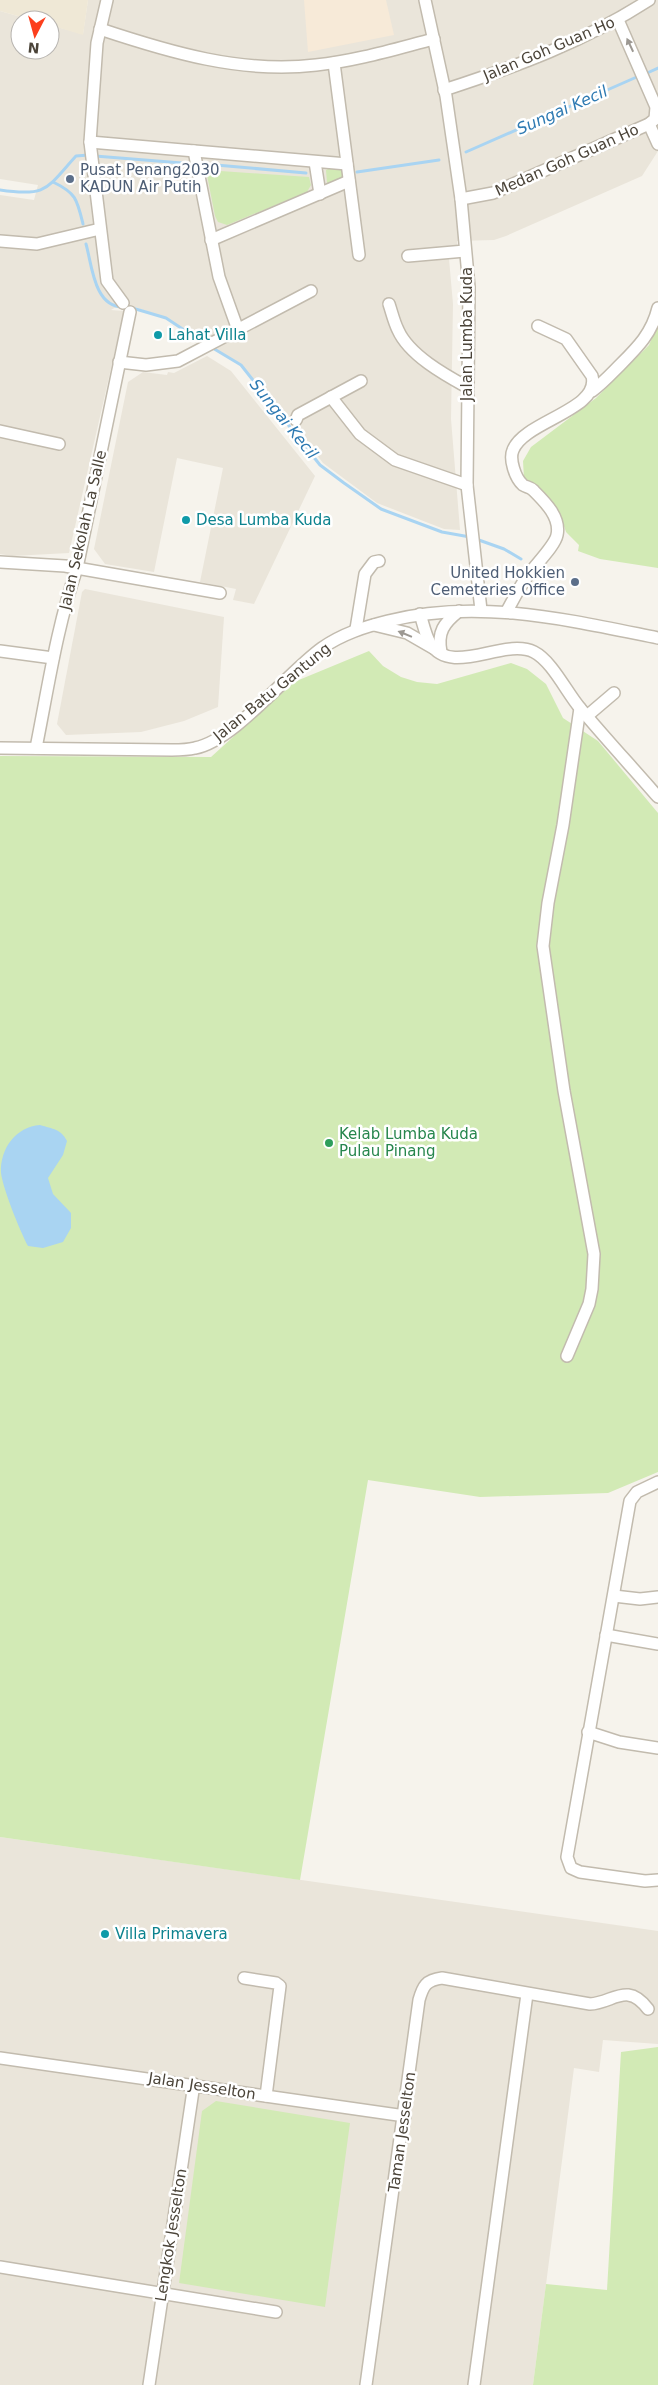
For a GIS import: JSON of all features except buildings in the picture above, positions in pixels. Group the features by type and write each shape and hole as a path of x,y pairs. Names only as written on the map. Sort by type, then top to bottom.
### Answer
{"street":[{"name":"Jalan Sekolah La Salle","path":"36,748 53,658 67,598 77,568 119,362 126,308 107,280 91,159 90,142 97,43 107,0"},
{"name":"Jalan Lumba Kuda","path":"425,0 444,90 461,199 469,287 467,485 481,610"},
{"name":"Jalan Goh Guan Ho","path":"444,90 500,72 590,35 649,0"},
{"name":"Medan Goh Guan Ho","path":"461,199 493,193 649,124 655,119 656,107 644,75 618,20"},
{"path":"100,29 192,57 241,64 314,66 434,39"},
{"path":"334,63 359,255"},
{"path":"649,124 658,144"},
{"path":"90,142 347,164"},
{"path":"194,151 223,293 238,330"},
{"path":"316,162 320,194"},
{"path":"211,240 349,181"},
{"path":"0,241 38,244 100,229"},
{"path":"408,256 465,251"},
{"path":"119,362 163,364 178,361 215,343 311,290"},
{"path":"390,304 397,329 414,350 426,362 467,387"},
{"path":"507,611 524,580 541,557 552,547 558,534 553,512 532,488 524,486 519,481 511,454 514,445 540,424 572,408 612,375 645,339 655,320 658,308"},
{"path":"538,326 566,339 592,376 594,383 592,391"},
{"path":"296,420 298,415 361,381"},
{"path":"331,397 360,434 394,460 467,485"},
{"path":"0,431 59,444"},
{"path":"356,629 365,574 374,562 379,561"},
{"path":"0,562 77,568 220,594"},
{"name":"Jalan Batu Gantung","path":"0,748 172,750 196,748 221,738 321,648 356,629 420,614 481,610 507,611 658,638"},
{"path":"438,650 441,630 448,620 459,611"},
{"path":"420,614 428,638 438,650"},
{"path":"374,624 407,634 438,650 468,658 506,648 534,652 546,661 584,712 658,797"},
{"path":"0,651 53,658"},
{"path":"567,1356 589,1304 594,1254 563,1085 543,946 548,903 584,712 614,694"},
{"path":"658,1482 637,1492 630,1501 567,1852 567,1862 570,1868 580,1872 645,1881 658,1880"},
{"path":"614,1596 640,1599 658,1597"},
{"path":"606,1635 658,1644"},
{"path":"588,1732 619,1742 658,1748"},
{"path":"244,1978 276,1983 280,1986 266,2096"},
{"name":"Taman Jesselton","path":"366,2385 405,2116 419,2000 423,1987 428,1982 442,1978 505,1987 527,1994 590,2004 600,2003 612,1996 632,1996 642,2001 648,2009"},
{"path":"474,2385 527,1994"},
{"name":"Jalan Jesselton","path":"0,2058 194,2084 405,2116"},
{"name":"Lengkok Jesselton","path":"149,2385 194,2084"},
{"path":"0,2267 276,2312"}],"shaded area":[{"path":"0,0 88,0 83,35 60,28 60,10 10,10 10,14 0,11"},
{"path":"88,0 658,0 658,151 642,176 506,236 494,240 457,241 458,258 449,259 453,304 451,419 460,530 444,529 377,503 323,463 285,414 281,415 241,365 166,318 135,307 116,307 111,310 124,311 69,553 12,556 0,554 0,195 34,200 38,185 0,179 0,11 10,14 10,60 60,60 60,28 83,34"},
{"path":"304,0 386,0 394,35 308,52"},
{"path":"207,356 231,371 315,476 254,604 233,600 236,589 200,582 223,468 177,458 154,572 105,564 94,549 128,382 143,372 167,375 168,372 174,373"},
{"path":"85,589 224,617 218,707 184,721 141,732 66,735 57,724 82,592"},
{"path":"0,1837 658,1931 658,2044 603,2040 599,2072 574,2068 533,2385 0,2385"}],"green space":[{"path":"332,167 344,171 344,179 330,185 327,183 326,170"},
{"path":"206,170 309,177 311,185 307,192 227,225 218,222 215,216"},
{"path":"658,324 658,568 600,559 578,551 579,545 566,532 562,520 553,505 524,479 523,461 531,447 596,398 649,345"},
{"name":"Kelab Lumba Kuda Pulau Pinang","path":"369,651 383,666 401,677 417,682 437,684 511,663 527,669 546,684 563,718 598,741 658,813 658,1472 608,1493 480,1497 368,1480 300,1880 0,1837 0,756 211,757 294,682"},
{"path":"658,2047 658,2385 533,2385 546,2284 607,2290 621,2052"},
{"path":"216,2101 350,2123 325,2307 179,2283 202,2111"}],"water":[{"path":"40,1125 59,1132 67,1141 63,1155 48,1178 53,1194 71,1213 71,1228 63,1242 43,1248 28,1246 12,1210 1,1173 3,1155 11,1140 24,1130"}],"waterway":[{"name":"Sungai Kecil","path":"645,74 658,68"},
{"name":"Sungai Kecil","path":"466,152 639,76"},
{"name":"Sungai Kecil","path":"0,190 16,192 37,191 51,183 76,156 89,155"},
{"name":"Sungai Kecil","path":"95,156 182,163"},
{"name":"Sungai Kecil","path":"357,172 439,160"},
{"name":"Sungai Kecil","path":"216,165 306,173"},
{"name":"Sungai Kecil","path":"53,182 67,190 74,198 83,224"},
{"name":"Sungai Kecil","path":"86,244 100,293 113,305 123,307"},
{"name":"Sungai Kecil","path":"129,307 166,318 205,344"},
{"name":"Sungai Kecil","path":"211,347 241,365 320,465 344,483 381,509 442,532 470,537"},
{"name":"Sungai Kecil","path":"476,539 504,549 521,559"}],"place":[{"name":"Pusat Penang2030 KADUN Air Putih","path":"70,179"},
{"name":"Lahat Villa","path":"158,335"},
{"name":"Desa Lumba Kuda","path":"186,520"},
{"name":"United Hokkien Cemeteries Office","path":"575,582"},
{"name":"Kelab Lumba Kuda Pulau Pinang","path":"329,1143"},
{"name":"Villa Primavera","path":"105,1934"}]}
